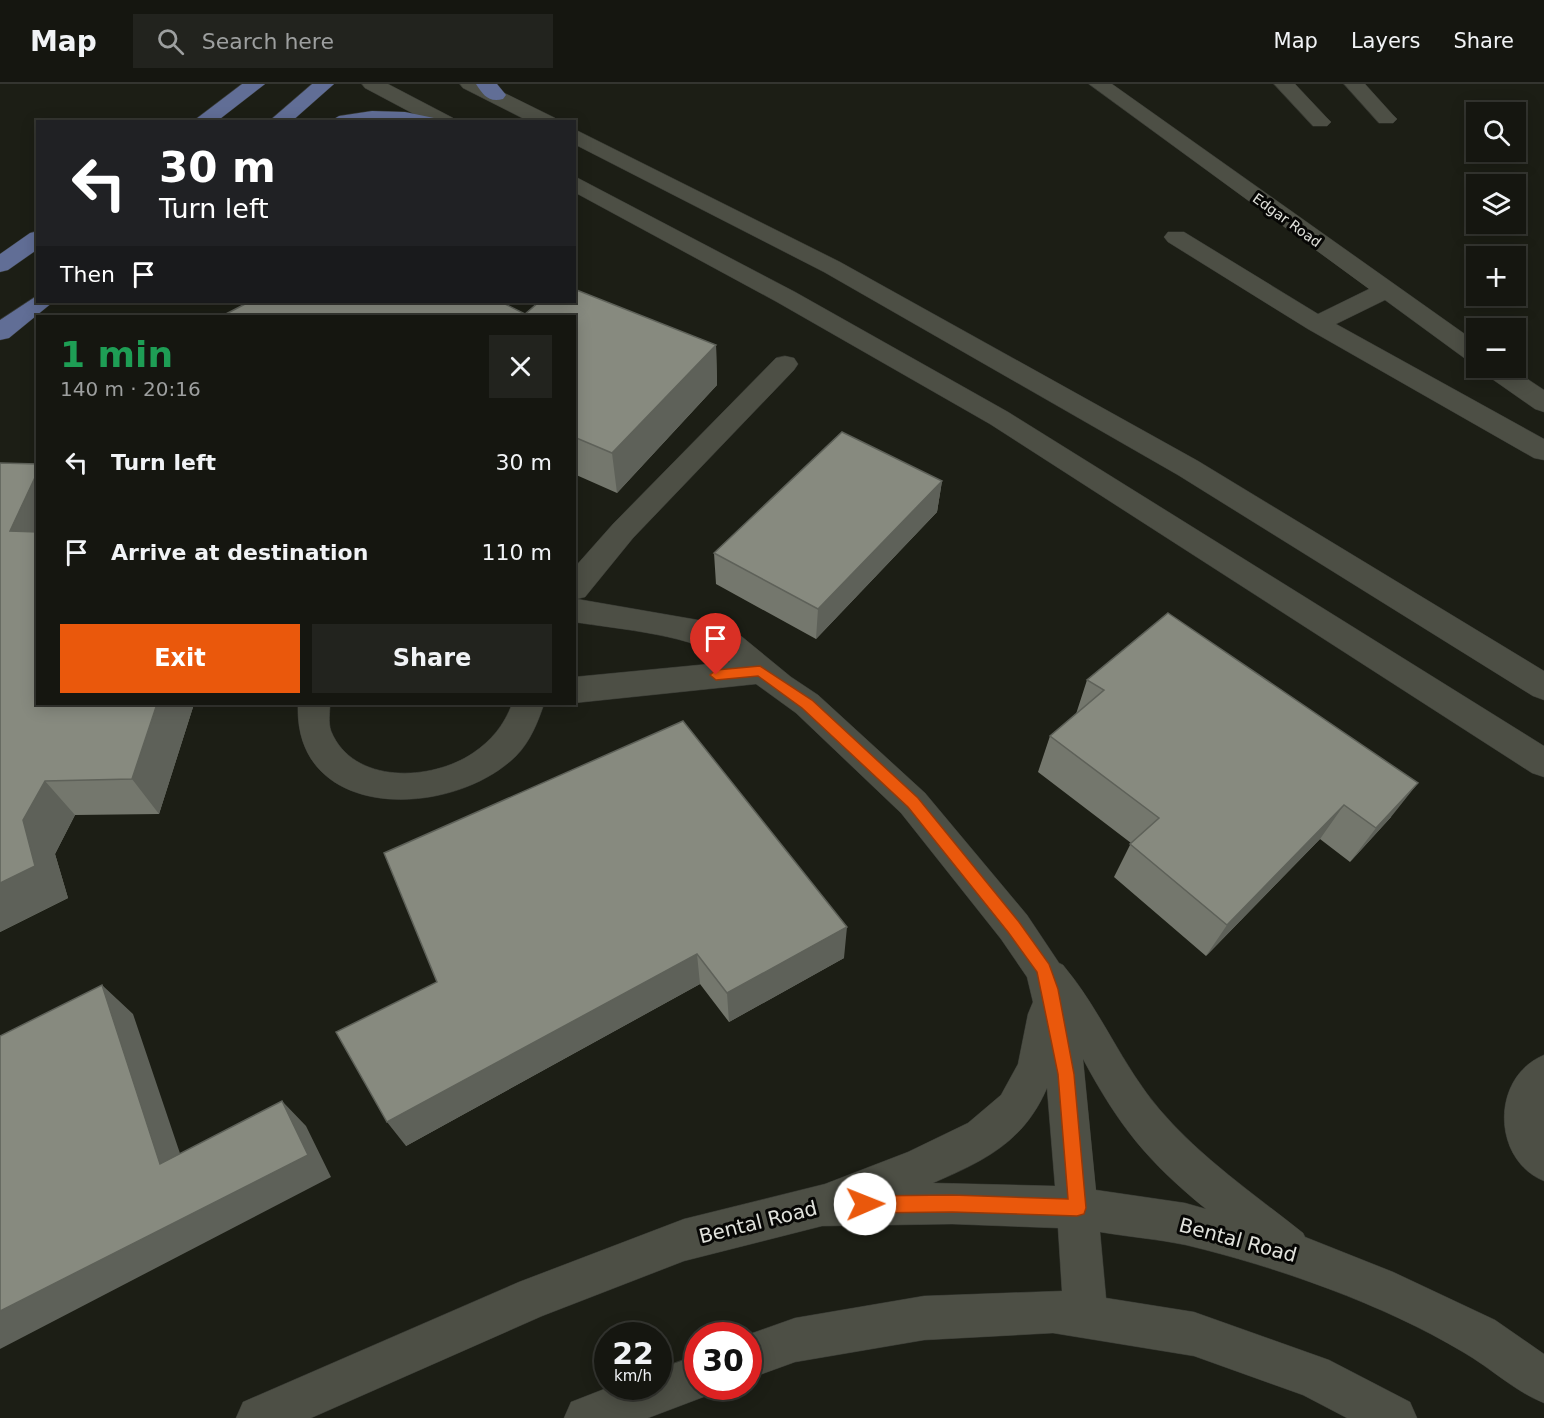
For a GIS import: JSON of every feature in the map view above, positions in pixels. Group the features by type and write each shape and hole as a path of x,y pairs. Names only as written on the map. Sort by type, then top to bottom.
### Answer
{"main road":[{"path":"205,120 255,84"},
{"path":"280,120 324,84"},
{"path":"358,120 407,118 417,120"},
{"path":"0,265 36,239"},
{"path":"0,332 40,303"}],"street":[{"path":"372,84 442,120"},
{"path":"471,84 491,90 544,120"},
{"name":"Edgar Road","path":"1099,84 1466,347"},
{"path":"1284,84 1320,122"},
{"path":"1354,84 1386,119"},
{"path":"576,136 832,267 1168,457 1544,687"},
{"path":"576,184 786,297 999,418 1544,763"},
{"path":"1176,237 1317,324 1544,452"},
{"path":"1317,324 1386,290"},
{"path":"576,587 623,531 785,364"},
{"path":"1508,378 1544,403"},
{"path":"576,610 699,632 730,644 760,671 807,704 913,803 1014,927 1046,979 1070,999 1131,1105 1168,1150 1298,1256"},
{"path":"576,690 760,671"},
{"path":"314,705 314,729 325,754 346,773 375,785 409,788 445,782 478,768 504,747 522,723 528,705"},
{"path":"822,1205 930,1162 985,1135 1014,1111 1032,1080 1045,1038 1046,979"},
{"path":"1046,979 1066,1074 1086,1316"},
{"path":"1544,1074 1532,1087 1522,1105 1524,1128 1544,1161"},
{"name":"Bental Road","path":"259,1418 534,1297 673,1244 822,1205 952,1203 1077,1208 1185,1224 1298,1256 1378,1287 1479,1336 1544,1382"},
{"path":"762,1352 795,1340 924,1318 1053,1311 1194,1334 1313,1376 1394,1418"},
{"path":"587,1418 684,1382"}],"building":[{"path":"576,290 716,345 612,453 576,438 576,315 224,315 247,303 503,303 525,314 538,303 576,303"},
{"path":"842,432 942,481 818,609 714,553"},
{"path":"0,463 36,464 36,475 10,531 36,532 36,705 157,705 132,779 45,781 23,820 35,866 0,883"},
{"path":"1168,613 1418,783 1376,828 1344,805 1227,925 1130,844 1159,818 1050,736 1104,690 1087,680"},
{"path":"683,721 847,927 727,993 697,954 387,1122 336,1032 437,982 384,853"},
{"path":"102,985 160,1164 282,1101 308,1155 0,1311 0,1036"}],"route":[{"path":"716,675 760,671 807,704 859,751 913,803 1014,927 1043,969 1050,989 1066,1074 1077,1208 952,1203 865,1204"}]}
